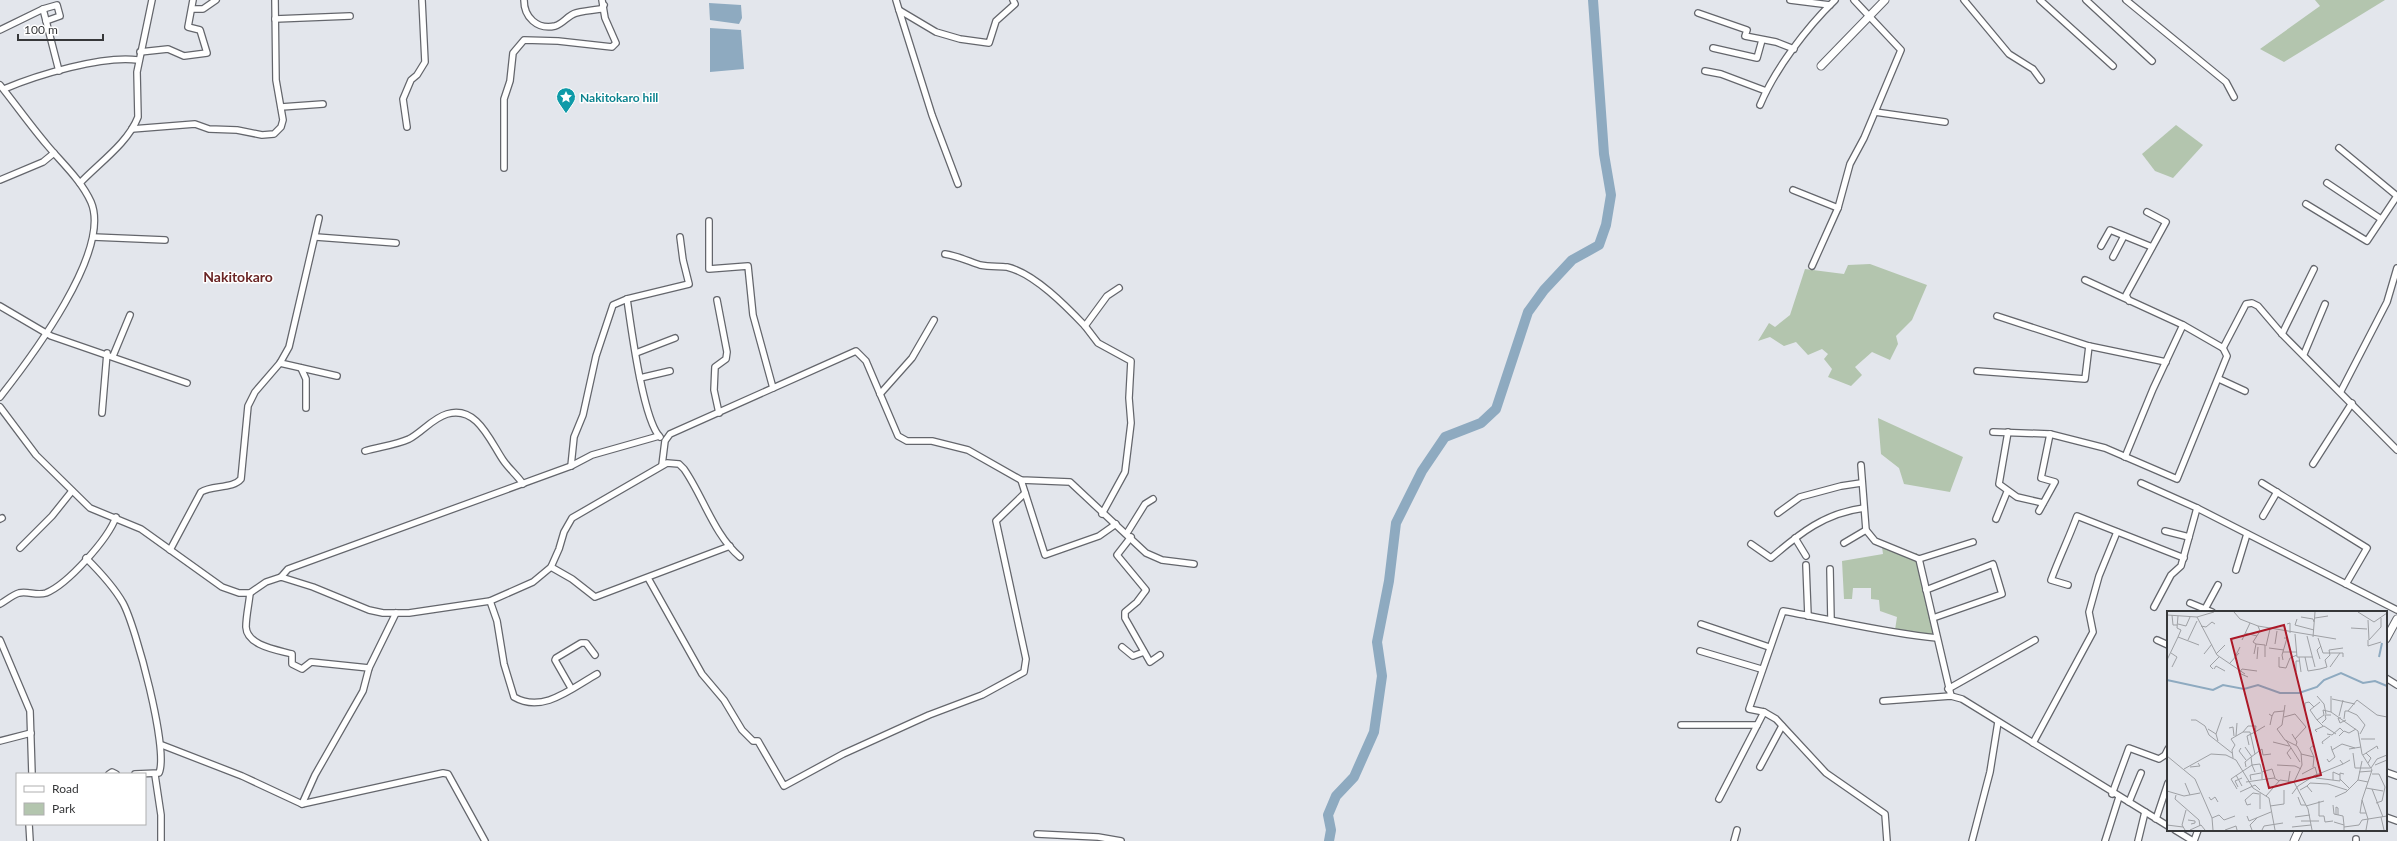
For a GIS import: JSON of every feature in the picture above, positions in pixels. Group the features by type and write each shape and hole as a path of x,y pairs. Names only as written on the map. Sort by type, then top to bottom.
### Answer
{"street":[{"path":"80,183 132,129 138,117 136,72 152,0"},
{"path":"140,52 168,49 184,56 207,53 200,30 188,27 193,0"},
{"path":"192,9 203,9 216,0"},
{"path":"132,129 195,124 209,129 237,130 262,135 274,134 281,127 283,120 276,80 275,0"},
{"path":"407,127 402,99 411,80 417,75 425,62 422,0"},
{"path":"524,0 524,10 526,16 545,26 555,26 572,15 602,9 603,3"},
{"path":"896,0 932,115 958,184"},
{"path":"900,10 936,32 960,39 989,43 996,21 1015,4 1013,0"},
{"path":"1792,0 1830,5"},
{"path":"1760,105 1766,91 1794,49 1835,0"},
{"path":"1812,266 1838,208 1850,164 1864,138 1901,50 1854,0"},
{"path":"1821,66 1885,0"},
{"path":"1964,0 2010,54 2024,62 2041,80"},
{"path":"2040,0 2113,66"},
{"path":"2086,0 2152,61"},
{"path":"2126,0 2226,82 2234,97"},
{"path":"504,168 504,99 510,81 513,52 524,40 558,41 612,47 616,43 605,18 603,3"},
{"path":"0,30 43,9 58,5 60,16 46,21"},
{"path":"43,9 59,71"},
{"path":"1698,13 1747,30 1745,36 1776,42 1794,49"},
{"path":"276,18 350,16"},
{"path":"1713,48 1758,58 1762,40"},
{"path":"0,397 46,331 78,280 93,237 94,218 92,203 80,183 19,113 2,87 92,62 138,60"},
{"path":"1705,71 1721,74 1766,91"},
{"path":"281,107 322,104"},
{"path":"1875,112 1945,122"},
{"path":"2306,204 2367,241 2397,196 2339,148"},
{"path":"0,180 43,162 54,153"},
{"path":"2327,183 2381,219"},
{"path":"1793,190 1838,208"},
{"path":"2129,301 2126,295 2166,222 2147,212"},
{"path":"170,550 201,492 206,489 235,484 241,479 248,406 255,392 280,363 289,347 316,237 319,218"},
{"path":"709,221 709,269 748,266 753,315 773,388"},
{"path":"2101,246 2110,230 2152,247"},
{"path":"2113,257 2124,236"},
{"path":"93,237 165,240"},
{"path":"316,237 396,243"},
{"path":"570,466 574,437 583,415 596,356 613,305 627,299 689,284 683,260 680,238"},
{"path":"945,254 960,256 980,264 997,268 1006,267 1020,272 1042,286 1085,326 1098,343 1131,361 1129,398 1130,423 1125,472 1102,514"},
{"path":"2341,391 2387,302 2397,268"},
{"path":"2282,334 2314,269"},
{"path":"1993,432 2050,434 2105,448 2177,479 2227,360 2222,348 2183,325 2085,280"},
{"path":"1085,326 1107,296 1119,288"},
{"path":"627,299 640,378 652,422 659,436 665,441"},
{"path":"717,300 727,352 726,359 715,367 714,390 719,412"},
{"path":"2222,348 2246,304 2252,303 2258,306 2282,334 2341,391 2397,450"},
{"path":"2304,354 2325,304"},
{"path":"0,306 46,331 51,336 113,356 187,383"},
{"path":"113,356 130,315"},
{"path":"1997,316 2088,346 2166,362"},
{"path":"880,394 912,358 934,320"},
{"path":"2126,456 2183,325"},
{"path":"636,353 675,338"},
{"path":"1977,371 2085,379 2088,346"},
{"path":"662,465 665,441 670,434 856,351 866,361 898,436 902,439 932,441 968,450 1021,480 1070,482 1084,493 1102,514 1129,535 1146,553 1162,560 1194,564"},
{"path":"102,414 107,354"},
{"path":"280,363 338,376"},
{"path":"301,368 306,379 306,408"},
{"path":"640,378 670,371"},
{"path":"2219,379 2245,391"},
{"path":"2313,464 2352,403"},
{"path":"0,407 36,455 90,508 99,513 116,517 141,529 228,591 245,594 250,593 266,582 281,577 288,569 522,484 592,456 659,436"},
{"path":"364,452 407,440 423,431 439,417 448,413 465,414 480,424 494,442 503,461 522,484"},
{"path":"2008,432 1999,484 2007,492 2017,497 2044,503"},
{"path":"2039,511 2055,482 2041,478 2050,434"},
{"path":"281,577 302,583 369,610 396,613 422,611 490,601 533,582 551,567 559,549 564,532 572,518 662,465 672,462 684,469 730,546 740,557"},
{"path":"1861,465 1861,483 1866,530 1875,541 1919,559 1973,542"},
{"path":"1021,480 1045,555 1099,536 1116,524"},
{"path":"1778,513 1800,497 1840,486 1861,483"},
{"path":"2141,483 2197,508 2397,610"},
{"path":"2262,483 2367,548 2346,584"},
{"path":"20,548 52,516 72,490"},
{"path":"1996,519 2007,492"},
{"path":"2263,516 2277,492"},
{"path":"648,578 702,674 724,700 742,730 753,741 758,741 784,786 843,754 929,715 982,695 1024,672 1026,659 996,521 1025,493"},
{"path":"1153,500 1145,504 1117,554 1146,590 1137,602 1125,612 1125,618 1150,662 1160,655"},
{"path":"1751,544 1771,558 1820,520 1845,510 1864,508"},
{"path":"2154,607 2171,575 2181,566 2197,508"},
{"path":"2068,585 2051,580 2062,548 2066,544 2077,516 2184,558"},
{"path":"0,604 19,593 44,593 55,588 104,539 116,517"},
{"path":"1844,543 1866,530"},
{"path":"2165,531 2189,537"},
{"path":"2032,743 2093,632 2089,612 2099,576 2117,532"},
{"path":"2236,570 2246,534"},
{"path":"1795,538 1806,556"},
{"path":"551,567 572,579 595,597 730,546"},
{"path":"86,558 123,602 139,648 162,745 162,768 160,773 155,775 146,774"},
{"path":"1919,559 1948,689 1951,696"},
{"path":"1926,590 1993,564 2002,594 1933,618"},
{"path":"1806,565 1808,616"},
{"path":"1830,569 1831,620"},
{"path":"2205,609 2218,585"},
{"path":"250,593 246,627 248,634 258,644 292,654 292,664 302,669 311,662 370,668"},
{"path":"490,601 497,621 504,664 514,697 522,702 542,703 552,700 597,674"},
{"path":"2190,603 2210,611"},
{"path":"1887,841 1885,814 1826,773 1776,720 1764,712 1749,709 1769,646 1783,611 1887,633 1937,638"},
{"path":"302,804 315,775 363,691 370,668 396,613"},
{"path":"2387,637 2397,619"},
{"path":"1701,624 1769,646"},
{"path":"0,640 30,711 31,773"},
{"path":"1948,689 2035,640"},
{"path":"2157,640 2167,645"},
{"path":"571,688 555,660 556,658 581,643 586,643 595,655"},
{"path":"1122,647 1133,656 1144,652"},
{"path":"1700,650 1762,669"},
{"path":"2387,679 2397,685"},
{"path":"1883,701 1951,696 1976,706 1998,722 2112,794 2129,802 2167,825"},
{"path":"1719,799 1764,712"},
{"path":"1972,841 1990,772 1998,722"},
{"path":"1681,725 1757,725"},
{"path":"1760,767 1782,726"},
{"path":"0,741 31,733"},
{"path":"162,745 242,776 302,804 443,773 448,774 485,841"},
{"path":"2112,794 2129,748 2159,759 2165,755 2167,751"},
{"path":"2387,772 2397,776"},
{"path":"2129,802 2142,773"},
{"path":"155,775 161,815 161,841"},
{"path":"2156,819 2167,786"},
{"path":"2105,841 2119,797"},
{"path":"2138,841 2144,812"},
{"path":"2387,818 2397,821"},
{"path":"29,825 30,841"},
{"path":"1734,841 1737,830"},
{"path":"2177,831 2194,841 2198,831"},
{"path":"2294,841 2299,831"},
{"path":"1037,834 1103,837 1121,841"}],"green space":[{"path":"2315,0 2385,0 2284,62 2260,49 2320,6"},
{"path":"2176,125 2203,145 2173,178 2155,171 2142,154"},
{"path":"1870,264 1927,285 1912,320 1896,336 1898,344 1890,360 1872,352 1855,367 1862,375 1851,386 1828,377 1832,369 1824,359 1828,354 1822,349 1808,355 1796,342 1784,346 1770,337 1758,341 1769,323 1775,327 1790,315 1805,269 1844,274 1848,265"},
{"path":"1878,418 1963,457 1950,492 1904,484 1899,468 1881,454"},
{"path":"1882,547 1902,555 1917,553 1935,635 1895,630 1897,617 1880,611 1879,600 1871,599 1871,588 1853,588 1852,599 1844,599 1842,561 1883,554"}],"water":[{"path":"709,3 741,5 742,18 739,24 710,20"},
{"path":"710,28 741,30 744,69 710,72"}],"waterway":[{"path":"1329,841 1331,830 1328,815 1336,796 1354,777 1374,732 1382,676 1377,642 1389,581 1396,523 1422,471 1445,437 1481,423 1496,409 1528,312 1544,290 1572,260 1599,245 1606,225 1611,195 1604,154 1593,0"}],"place":[{"name":"Nakitokaro hill","path":"566,114"}],"district":[{"name":"Nakitokaro","path":"238,276"}]}
